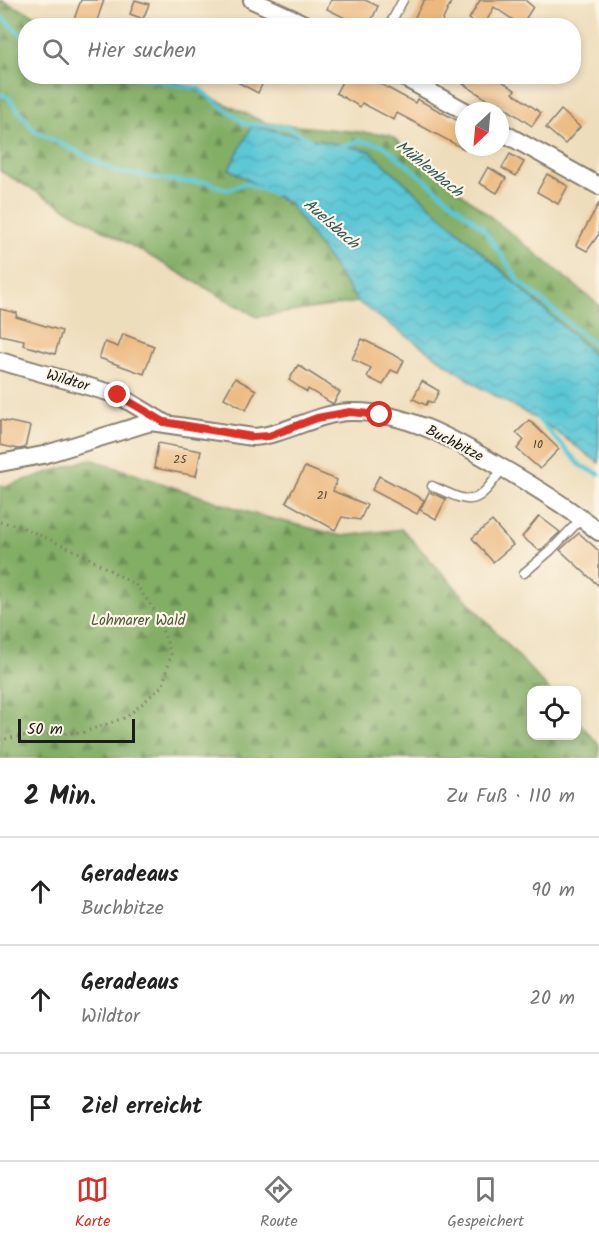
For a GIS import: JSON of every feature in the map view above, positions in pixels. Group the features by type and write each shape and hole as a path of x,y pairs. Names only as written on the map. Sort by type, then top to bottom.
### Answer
{"street":[{"path":"252,0 291,18"},
{"path":"416,84 455,106"},
{"path":"509,135 599,186"},
{"name":"Wildtor","path":"0,361 118,395 164,422"},
{"name":"Buchbitze","path":"0,463 43,454 151,422 164,422 253,437 269,436 317,418 350,412 380,415 421,425 450,437 534,485 599,532"}],"lane":[{"path":"393,18 403,0"},
{"path":"432,486 460,498 471,500 486,492 503,468"},
{"path":"524,573 550,551 582,518"}],"path":[{"path":"0,522 17,525 82,554 137,586 157,614 171,654 163,685 128,717 84,732 0,740"}],"green space":[{"path":"0,0 41,18 18,18 18,84 182,84 266,123 390,135 599,305 599,359 370,151 229,169 290,204 358,302 257,317 0,171"},
{"name":"Lohmarer Wald","path":"90,459 250,513 342,536 402,529 545,686 527,686 527,740 581,740 581,725 599,745 599,758 0,758 0,485 7,486"}],"water":[{"path":"252,126 370,151 599,359 599,463 547,425 480,387 358,302 290,204 229,169"}],"building":[{"path":"81,0 104,0 98,18 74,18"},
{"path":"135,0 149,4 143,18 130,14"},
{"path":"331,0 365,0 378,6 373,18 345,18 327,9"},
{"path":"424,0 452,0 444,18 414,18"},
{"path":"480,0 525,0 533,7 526,18 510,18 494,7 488,18 470,18"},
{"path":"241,84 262,84 258,93"},
{"path":"341,84 380,84 415,103 417,99 455,119 455,144 397,113 394,120 362,103 360,107 336,93"},
{"path":"463,84 506,84 515,90 513,93 541,113 532,126 509,110 509,102 491,101"},
{"path":"561,110 580,127 565,144 546,128"},
{"path":"510,154 524,162 516,176 502,168"},
{"path":"488,167 506,178 497,193 479,183"},
{"path":"547,174 568,186 558,204 537,192"},
{"path":"599,203 599,234 587,251 576,245"},
{"path":"0,309 17,313 16,317 62,331 55,354 23,345 24,340 0,335"},
{"path":"123,334 154,346 144,374 99,358 105,342 118,347"},
{"path":"362,339 404,360 398,373 391,370 383,385 367,377 371,368 352,359"},
{"path":"298,365 340,392 333,404 308,389 307,392 289,380"},
{"path":"235,378 256,390 246,410 224,398"},
{"path":"422,381 439,391 433,403 428,401 426,405 413,399"},
{"path":"0,420 30,426 25,448 18,449 0,445"},
{"path":"529,420 559,449 540,469 517,449 524,440 516,433"},
{"path":"158,443 201,451 196,476 154,468"},
{"path":"305,467 337,480 333,491 367,505 360,520 342,517 335,530 286,502"},
{"path":"379,476 424,500 417,514 372,490"},
{"path":"429,492 446,499 436,519 420,510"},
{"path":"539,516 560,532 540,551 522,537"},
{"path":"492,521 513,545 493,562 472,538"},
{"path":"579,533 599,551 599,586 560,550"}],"waterway":[{"name":"Mühlenbach","path":"0,16 18,32"},
{"name":"Mühlenbach","path":"174,84 199,89 245,124 287,127 310,140"},
{"name":"Auelsbach","path":"0,94 8,97 35,131 118,172 184,182 206,182 228,190 245,183 274,194"},
{"name":"Mühlenbach","path":"339,147 359,141 383,145 482,227 520,282 599,349"},
{"name":"Auelsbach","path":"537,418 581,466 599,474"}],"route":[{"path":"118,395 164,422 253,437 269,436 317,418 350,412 380,415"}]}
